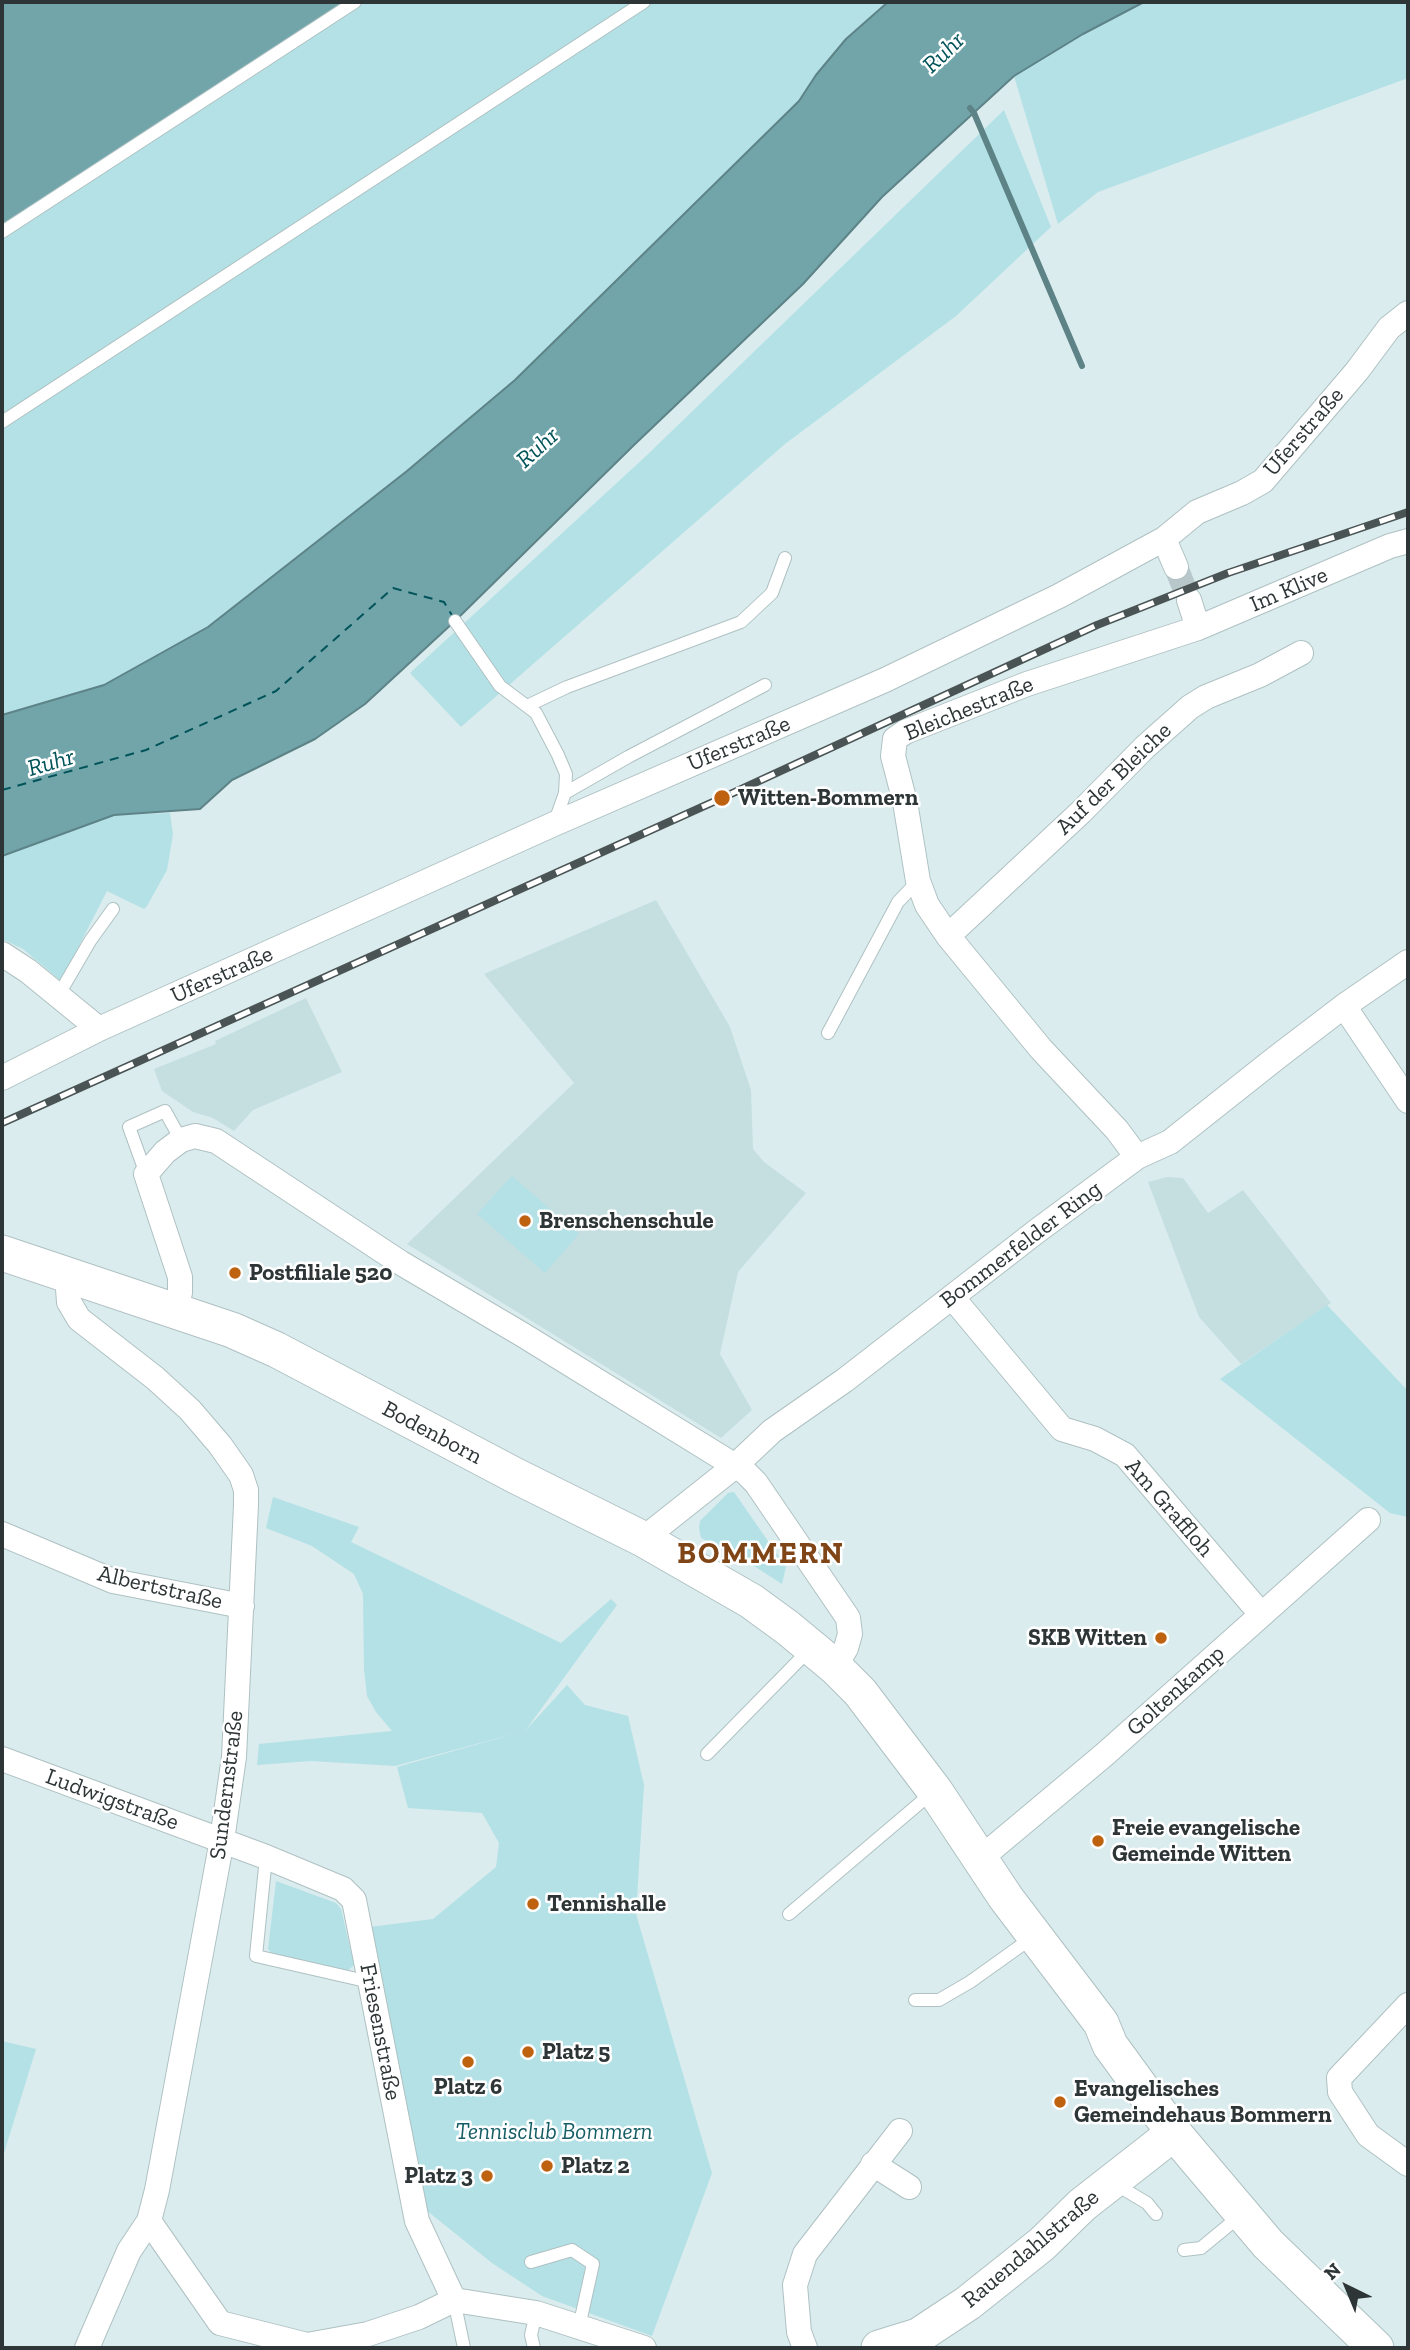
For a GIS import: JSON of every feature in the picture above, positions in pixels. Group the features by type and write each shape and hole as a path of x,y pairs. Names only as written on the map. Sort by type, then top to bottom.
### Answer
{"main road":[{"name":"Bodenborn","path":"2,1253 232,1330 277,1350 643,1539 751,1601 824,1657 860,1692 934,1791 1006,1898 1101,2023 1110,2045 1174,2133 1291,2269 1376,2348"},
{"name":"Rauendahlstraße","path":"879,2348 918,2336 968,2303 1014,2267 1082,2205 1174,2133"}],"street":[{"name":"Uferstraße","path":"2,1077 99,1029 554,824 885,680 1059,596 1164,539 1196,512 1263,481 1390,328 1408,313"},
{"path":"1164,539 1176,566"},
{"name":"Im Klive","path":"1198,628 1390,546 1408,541"},
{"path":"1189,600 1198,628"},
{"name":"Bleichestraße","path":"1137,1157 1117,1130 1041,1049 948,936 927,905 918,881 905,803 893,756 895,739 905,732 1027,684 1198,628"},
{"name":"Auf der Bleiche","path":"948,936 1190,707 1301,653"},
{"path":"2,954 29,971 99,1029"},
{"name":"Bommerfelder Ring","path":"643,1539 735,1466 772,1431 845,1380 1137,1157 1170,1142 1344,1006 1408,962"},
{"path":"1344,1006 1408,1101"},
{"path":"173,1311 180,1293 180,1277 146,1174 164,1152 188,1138 216,1141 401,1263 735,1466 756,1483 848,1618 850,1634 846,1648 824,1657"},
{"name":"Sundernstraße","path":"67,1275 69,1302 79,1320 155,1378 190,1410 220,1445 241,1475 246,1490 234,1757 222,1840 149,2221 129,2251 87,2348"},
{"name":"Am Graffloh","path":"952,1297 1062,1429 1095,1439 1125,1455 1261,1614"},
{"name":"Goltenkamp","path":"981,1858 1104,1755 1368,1520"},
{"name":"Albertstraße","path":"2,1534 113,1581 242,1606"},
{"name":"Ludwigstraße","path":"2,1759 222,1840"},
{"name":"Friesenstraße","path":"222,1840 343,1889 354,1900 417,2221 454,2300"},
{"path":"1408,2005 1339,2078 1340,2092 1368,2135 1408,2164"},
{"path":"805,2348 799,2332 795,2285 805,2255 900,2131"},
{"path":"873,2164 909,2187"},
{"path":"149,2221 220,2323 307,2345 357,2342 454,2300 536,2313 644,2348"}],"lane":[{"path":"2,232 355,2"},
{"path":"2,422 644,2"},
{"path":"527,706 567,687 741,622 772,593 785,558"},
{"path":"455,621 500,686 536,713 558,755 566,775 565,793 554,824"},
{"path":"565,793 765,685"},
{"path":"828,1033 898,902 918,881"},
{"path":"58,996 90,940 113,909"},
{"path":"146,1174 129,1127 165,1111 188,1138"},
{"path":"707,1754 824,1657"},
{"path":"789,1914 934,1791"},
{"path":"266,1857 256,1956 371,1982"},
{"path":"915,2000 939,2000 970,1982 1036,1935"},
{"path":"1112,2182 1147,2203 1156,2214"},
{"path":"1184,2250 1201,2248 1242,2214"},
{"path":"531,2262 572,2250 593,2264 579,2328"},
{"path":"454,2300 464,2348"},
{"path":"534,2348 531,2335 536,2313"}],"shaded area":[{"name":"Brenschenschule","path":"656,900 730,1027 751,1090 753,1149 764,1162 806,1193 738,1272 720,1354 752,1410 721,1438 407,1244 574,1083 484,974"},
{"path":"306,998 342,1072 253,1110 234,1131 213,1118 193,1112 162,1091 154,1069 216,1044 215,1041"},
{"path":"1167,1177 1183,1178 1208,1213 1243,1190 1331,1303 1241,1364 1199,1317 1148,1182"}],"green space":[{"path":"2,2 888,2 846,39 816,75 799,101 515,380 407,471 208,627 104,685 2,715"},
{"path":"1144,2 1408,2 1408,78 1098,192 1058,224 1014,76 1083,34"},
{"path":"1004,110 1051,227 956,316 785,444 461,727 410,673 645,457"},
{"path":"170,813 173,834 167,870 147,906 144,909 107,891 61,981 23,949 2,939 2,856 114,815"},
{"name":"Brenschenschule","path":"512,1176 579,1234 545,1273 477,1214"},
{"path":"1327,1305 1408,1391 1408,1517 1390,1513 1220,1379"},
{"path":"734,1492 786,1567 782,1584 743,1559 701,1538 700,1521 728,1493"},
{"name":"Tennisclub Bommern","path":"273,1497 359,1527 351,1542 561,1643 611,1599 617,1605 525,1731 567,1685 585,1705 628,1716 644,1785 636,1914 712,2173 652,2336 542,2296 492,2263 426,2210 370,1927 433,1919 496,1867 499,1843 482,1813 408,1808 397,1767 524,1731 395,1766 311,1761 257,1765 259,1744 392,1731 367,1696 363,1594 354,1574 312,1546 266,1528"},
{"path":"276,1881 336,1903 341,1909 354,1965 346,1972 272,1954 268,1949"},
{"path":"2,2041 36,2049 4,2153 2,2153"}],"water":[{"path":"2,2 348,2 2,227"},
{"name":"Ruhr","path":"888,2 1144,2 1083,34 1014,76 882,197 803,284 455,621 365,704 315,739 232,780 200,809 114,815 2,856 2,715 104,685 208,627 407,471 515,380 799,101 816,75 846,39"}],"waterway":[{"path":"970,108 1082,366"}],"ferry route":[{"path":"2,790 146,750 276,691 393,588 444,602 453,617"}],"tunnel":[{"path":"1176,567 1189,600"}],"railway":[{"path":"2,1123 722,798 1097,625 1228,573 1408,512"}],"place":[{"name":"Witten-Bommern","path":"722,798"},
{"name":"Brenschenschule","path":"525,1221"},
{"name":"Postfiliale 520","path":"235,1273"},
{"name":"SKB Witten","path":"1161,1638"},
{"name":"Freie evangelische Gemeinde Witten","path":"1098,1841"},
{"name":"Tennishalle","path":"533,1904"},
{"name":"Platz 5","path":"528,2052"},
{"name":"Platz 6","path":"468,2062"},
{"name":"Evangelisches Gemeindehaus Bommern","path":"1060,2102"},
{"name":"Platz 2","path":"547,2166"},
{"name":"Platz 3","path":"487,2176"}],"district":[{"name":"BOMMERN","path":"761,1554"}]}
